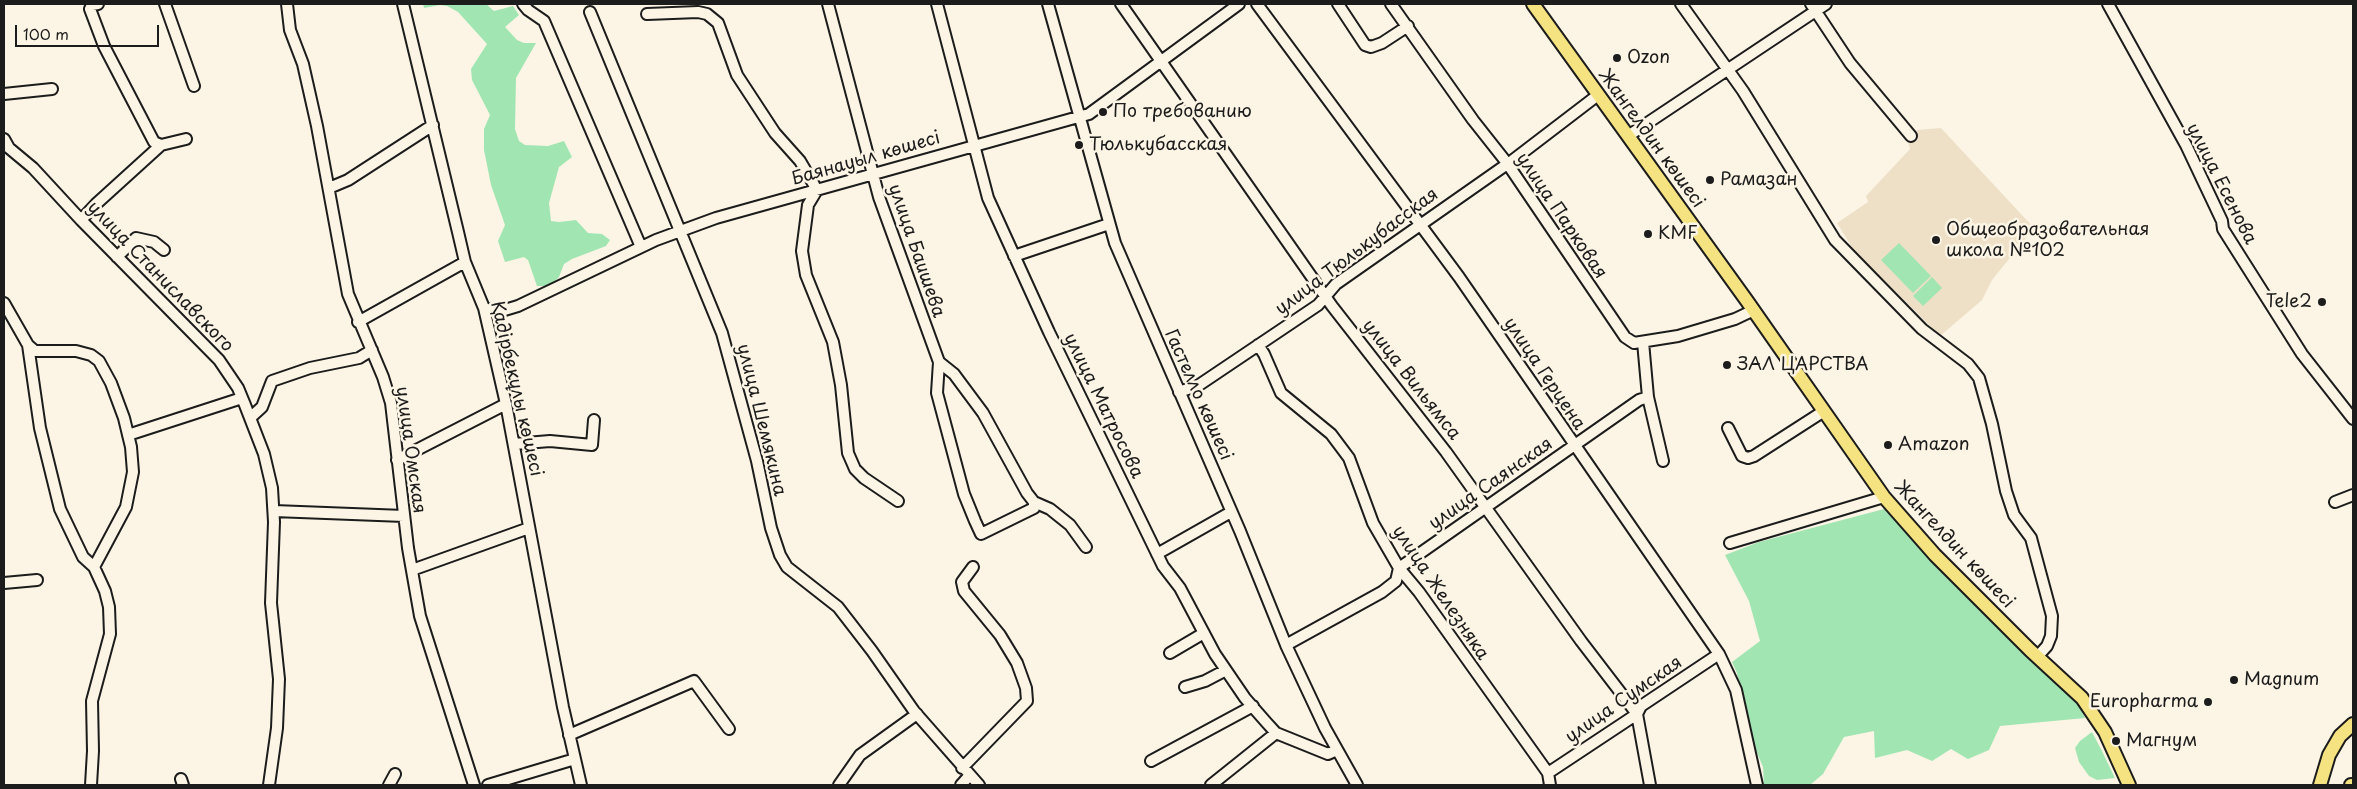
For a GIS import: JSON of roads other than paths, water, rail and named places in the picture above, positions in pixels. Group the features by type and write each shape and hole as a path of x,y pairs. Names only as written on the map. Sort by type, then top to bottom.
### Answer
{"main road":[{"name":"Жангелдин көшесі","path":"1533,4 1754,310 1884,497 1935,555 2037,657 2082,698 2094,712 2129,785"},
{"path":"2320,785 2329,756 2340,736 2353,724"}],"street":[{"path":"98,4 92,5 90,9 104,46 154,142 162,145"},
{"path":"164,4 194,86"},
{"name":"улица Омская","path":"286,4 290,30 299,49 311,100 329,188 343,274 358,322 372,350 390,403 404,516 420,616 474,785"},
{"name":"Қадірбекұлы көшесі","path":"403,4 466,262 484,308 506,404 569,735 581,785"},
{"path":"523,4 528,10 544,21 642,248"},
{"name":"улица Баишева","path":"828,4 872,174 909,285 939,362 936,382 940,402 964,494 981,534 1034,508 1034,502"},
{"name":"улица Матросова","path":"937,4 988,198 1014,256 1158,554 1180,588 1226,670 1276,733 1328,754 1337,750"},
{"name":"Гастелло көшесі","path":"1048,4 1115,244 1180,392 1286,645 1337,750 1357,785"},
{"name":"улица Вильямса","path":"1122,4 1325,296 1446,452 1485,509 1637,714 1650,785"},
{"name":"Баянауыл көшесі","path":"484,308 498,312 518,306 680,231 716,218 1079,116 1100,108 1239,4"},
{"name":"улица Герцена","path":"1257,4 1458,277 1719,654 1736,690 1757,785"},
{"path":"1338,4 1365,45 1371,47 1382,43 1408,26"},
{"name":"улица Парковая","path":"1391,4 1473,120 1507,163 1625,337 1634,343 1643,342"},
{"path":"1681,4 1728,69 1835,240 1922,329 1968,364 1979,378 1992,424 2006,491 2014,515 2031,538 2052,616 2051,636 2047,646 2037,657"},
{"path":"1628,136 1728,69 1813,7 1826,4"},
{"name":"улица Есенова","path":"2108,4 2186,145 2222,221 2223,229 2302,354 2353,419"},
{"path":"1813,7 1850,63 1911,136"},
{"name":"улица Шемякина","path":"590,12 729,355 757,461 771,528 780,556 787,567 838,608 872,650 917,714 979,785"},
{"path":"647,14 698,12 707,14 718,23 737,75 775,133 800,161 817,190 808,205 802,251 806,275 833,342 841,385 848,453 855,469 864,478 898,501"},
{"path":"4,94 52,89"},
{"name":"улица Тюлькубасская","path":"1180,392 1199,385 1318,305 1336,284 1507,163 1598,95"},
{"path":"329,188 348,180 433,125"},
{"name":"улица Станиславского","path":"4,139 10,148 33,168 81,220 219,360 242,398 264,454 272,488 274,511 271,603 279,679 277,728 269,785"},
{"path":"81,220 96,204 162,145 186,139"},
{"path":"1014,256 1109,224"},
{"path":"117,256 136,238 154,242 164,250"},
{"path":"358,322 466,262"},
{"path":"4,303 28,346 40,428 60,509 83,557 94,567 105,591 109,607 110,634 92,701 93,750 91,785"},
{"path":"1663,461 1655,435 1648,397 1643,342 1678,336 1721,324 1754,310"},
{"name":"улица Железняка","path":"1258,345 1264,354 1281,393 1331,434 1350,458 1373,523 1399,568 1419,592 1548,773 1550,785"},
{"path":"28,346 35,351 83,352 99,361 111,383 128,435 133,472 126,507 94,567"},
{"path":"250,418 262,407 272,381 310,368 359,358 372,350"},
{"name":"улица Баишева","path":"939,362 954,374 982,413 1027,493 1034,502 1050,509 1070,525 1086,547"},
{"name":"улица Саянская","path":"1286,645 1382,592 1396,581 1399,568 1639,400 1648,397"},
{"path":"128,435 242,398"},
{"path":"397,460 506,404"},
{"path":"1728,428 1742,456 1748,458 1824,411"},
{"path":"514,444 550,442 592,445 594,420"},
{"path":"2335,502 2353,495"},
{"path":"1730,543 1884,497"},
{"path":"274,511 404,516"},
{"path":"1158,554 1231,512"},
{"path":"412,570 530,528"},
{"path":"961,785 966,772 1027,701 1026,688 1017,662 1000,635 964,591 962,582 973,567"},
{"path":"4,582 37,580"},
{"path":"1170,653 1204,633"},
{"name":"улица Сумская","path":"1548,773 1637,714 1641,706 1719,654"},
{"path":"1185,687 1205,682 1226,670"},
{"path":"569,735 694,681 728,729"},
{"path":"1151,761 1254,706"},
{"path":"840,785 860,755 917,714"},
{"path":"1211,785 1276,733"},
{"path":"488,785 574,758"},
{"path":"389,785 395,774"}],"place":[{"name":"Ozon","path":"1617,58"},
{"name":"По требованию","path":"1103,112"},
{"name":"Тюлькубасская","path":"1079,145"},
{"name":"Рамазан","path":"1710,180"},
{"name":"KMF","path":"1648,234"},
{"name":"Общеобразовательная школа №102","path":"1936,240"},
{"name":"Tele2","path":"2322,302"},
{"name":"ЗАЛ ЦАРСТВА","path":"1727,365"},
{"name":"Amazon","path":"1888,445"},
{"name":"Magnum","path":"2234,680"},
{"name":"Europharma","path":"2208,702"},
{"name":"Магнум","path":"2116,741"}]}
